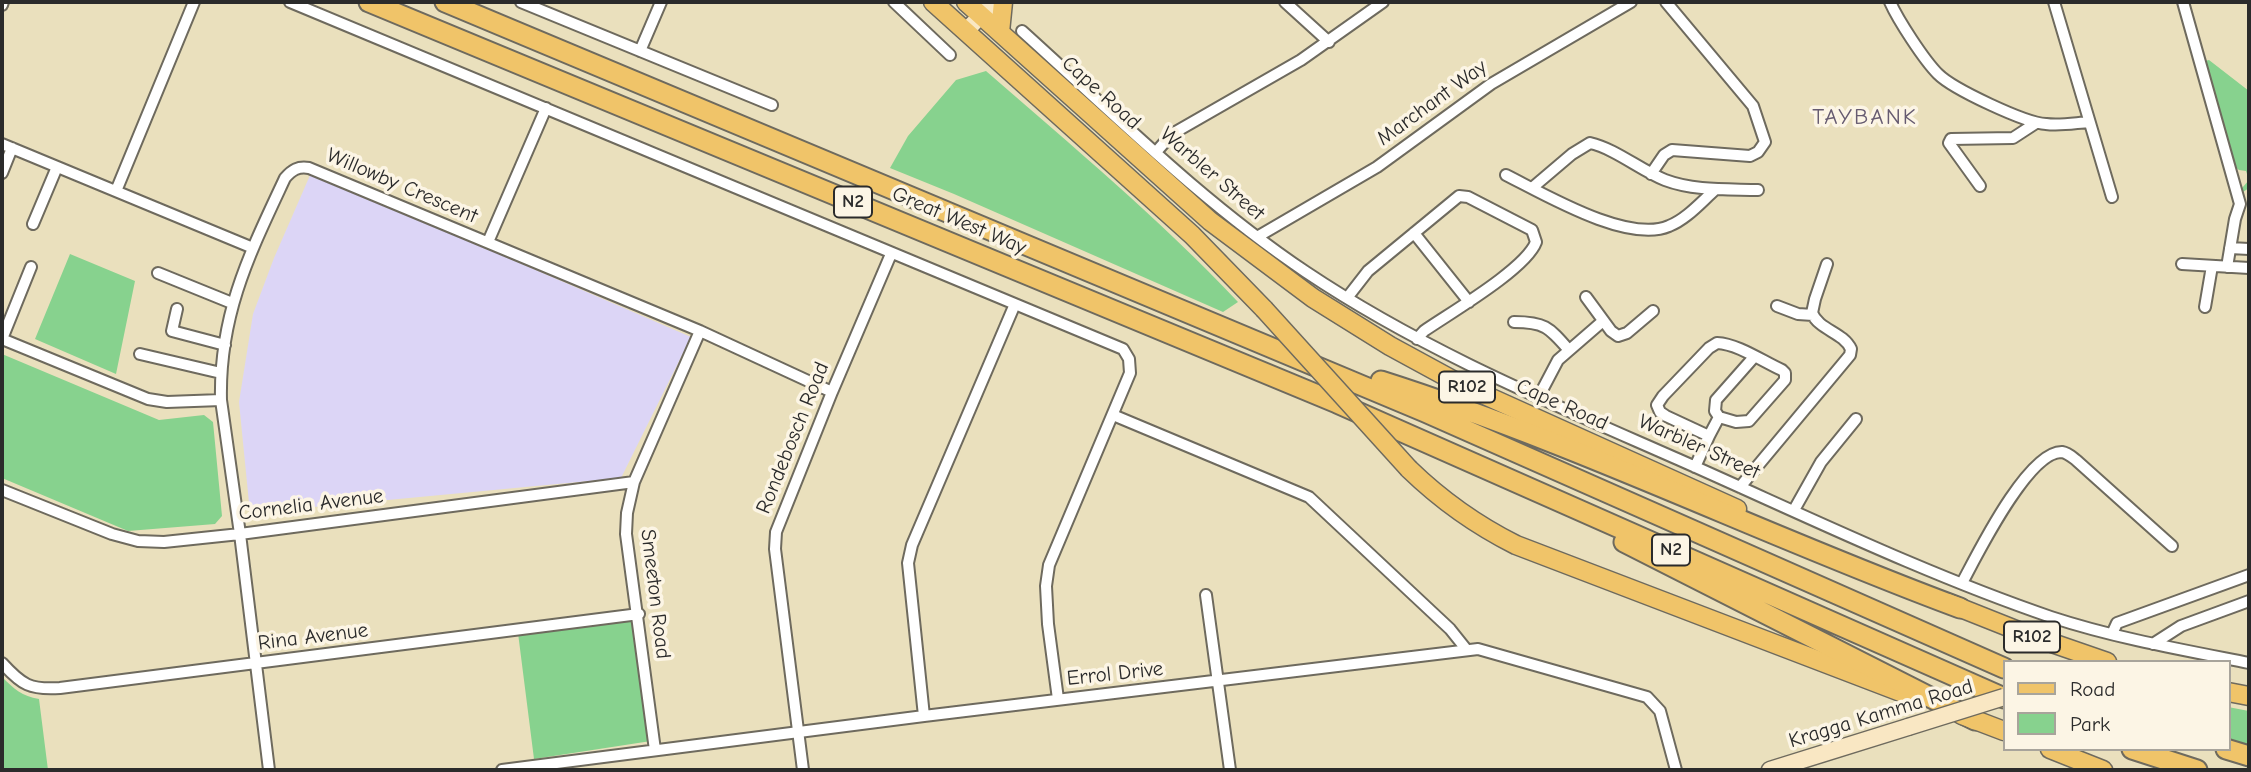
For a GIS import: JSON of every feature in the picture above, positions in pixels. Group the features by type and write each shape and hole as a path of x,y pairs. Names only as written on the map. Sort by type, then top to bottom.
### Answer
{"highway":[{"name":"Great West Way","path":"369,2 1337,403"},
{"name":"Great West Way","path":"444,2 1266,345"},
{"name":"N2","path":"1266,345 1436,417 2002,667"},
{"path":"1266,345 1451,404 1516,428 1959,608"},
{"name":"N2","path":"1337,403 2002,696"},
{"path":"1337,403 1608,534 1975,720"},
{"path":"2230,750 2249,756"},
{"path":"2138,751 2197,770"}],"main road":[{"path":"933,2 1192,235 1264,309 1409,469 1435,494 1464,515 1516,545 2002,730"},
{"name":"Cape Road","path":"967,2 1210,221 1292,284 1356,326 1481,394 1959,608 2100,660"},
{"path":"966,31 994,2"},
{"path":"1000,32 1003,2"},
{"path":"2230,692 2249,696"},
{"name":"Kragga Kamma Road","path":"1770,770 2002,698"},
{"path":"2055,751 2103,770"}],"street":[{"path":"116,191 194,2"},
{"path":"290,2 891,254 1117,345 1126,352 1130,373 1047,574 1048,624 1058,699"},
{"path":"521,2 772,105"},
{"path":"640,51 661,2"},
{"path":"894,2 950,55"},
{"path":"1285,2 1329,42"},
{"path":"1156,152 1172,134 1329,42 1383,2"},
{"name":"Marchant Way","path":"1257,237 1377,167 1491,84 1631,2"},
{"path":"1651,174 1664,155 1672,150 1754,155 1765,142 1753,106 1666,2"},
{"path":"1890,2 1933,68 1946,80 2036,123 2090,121"},
{"path":"2054,2 2112,197"},
{"path":"2183,2 2240,204 2227,267"},
{"name":"Warbler Street","path":"1022,31 1156,152 1257,237 1347,298 1417,340 1538,398 1962,583 2055,618 2112,634 2249,663"},
{"path":"488,242 546,108"},
{"path":"1980,186 1949,143 1951,139 2013,138 2036,123"},
{"path":"1532,188 1572,153 1590,143 1651,174 1679,184 1758,190"},
{"path":"2,173 7,146 253,248"},
{"path":"33,224 57,167"},
{"name":"Willowby Crescent","path":"269,770 221,400 225,345 232,303 253,248 285,178 291,171 303,167 488,242 700,331 832,392"},
{"path":"1506,175 1588,215 1633,230 1670,226 1716,188"},
{"path":"1347,298 1363,275 1455,199 1463,196 1534,233 1536,242 1531,251 1501,279 1424,331 1417,340"},
{"path":"1414,233 1469,302"},
{"path":"2230,248 2249,249"},
{"name":"Rondebosch Road","path":"803,770 775,549 776,532 891,254"},
{"path":"1740,487 1850,355 1848,343 1820,324 1813,315 1815,299 1827,264"},
{"path":"2182,264 2249,268"},
{"path":"2205,307 2211,266"},
{"path":"31,267 2,339 148,399 167,402 221,400"},
{"path":"158,274 232,303"},
{"path":"1586,297 1614,335 1623,336 1653,311"},
{"path":"923,716 908,563 912,545 1015,304"},
{"path":"1777,306 1798,314 1813,315"},
{"path":"177,309 172,331 225,345"},
{"path":"1538,398 1551,370 1568,349 1603,321"},
{"path":"1514,323 1530,322 1548,327 1568,349"},
{"name":"Smeeton Road","path":"655,750 639,614 626,534 627,513 634,482 700,331"},
{"path":"1709,436 1665,416 1658,409 1659,401 1713,344 1721,343 1727,345 1754,357 1782,370 1786,376 1749,421 1736,422 1719,417 1715,411 1716,400 1754,357"},
{"path":"139,354 222,373"},
{"path":"1113,415 1309,497 1450,629 1466,649"},
{"path":"1695,467 1719,417"},
{"path":"1794,510 1821,462 1856,419"},
{"path":"1962,583 2028,473 2039,462 2060,452 2067,453 2076,460 2172,546"},
{"name":"Cornelia Avenue","path":"2,490 64,516 138,541 164,542 634,482"},
{"path":"2112,634 2117,623 2249,575"},
{"path":"1206,595 1230,770"},
{"path":"2153,644 2180,626 2249,601"},
{"name":"Rina Avenue","path":"2,663 23,684 46,689 639,614"},
{"name":"Errol Drive","path":"502,770 1466,649 1485,650 1647,697 1660,711 1674,765"},
{"path":"1665,770 1674,765"}],"shaded area":[{"path":"311,173 691,337 621,478 250,513 239,402 253,314"}],"green space":[{"path":"2209,60 2249,91 2249,180 2246,171 2234,166 2205,61"},
{"path":"986,71 1147,212 1238,302 1223,312 890,168 908,136 956,80"},
{"path":"2249,180 2249,188 2243,192 2242,188"},
{"path":"70,254 135,281 116,374 35,339"},
{"path":"2,354 159,420 204,415 213,422 222,516 215,524 128,531 2,478"},
{"path":"635,619 651,741 534,759 518,633"},
{"path":"2,677 19,691 39,699 48,770 2,770"},
{"path":"2230,707 2249,711 2249,746 2230,741"}],"district":[{"name":"TAYBANK","path":"1865,117"}]}
